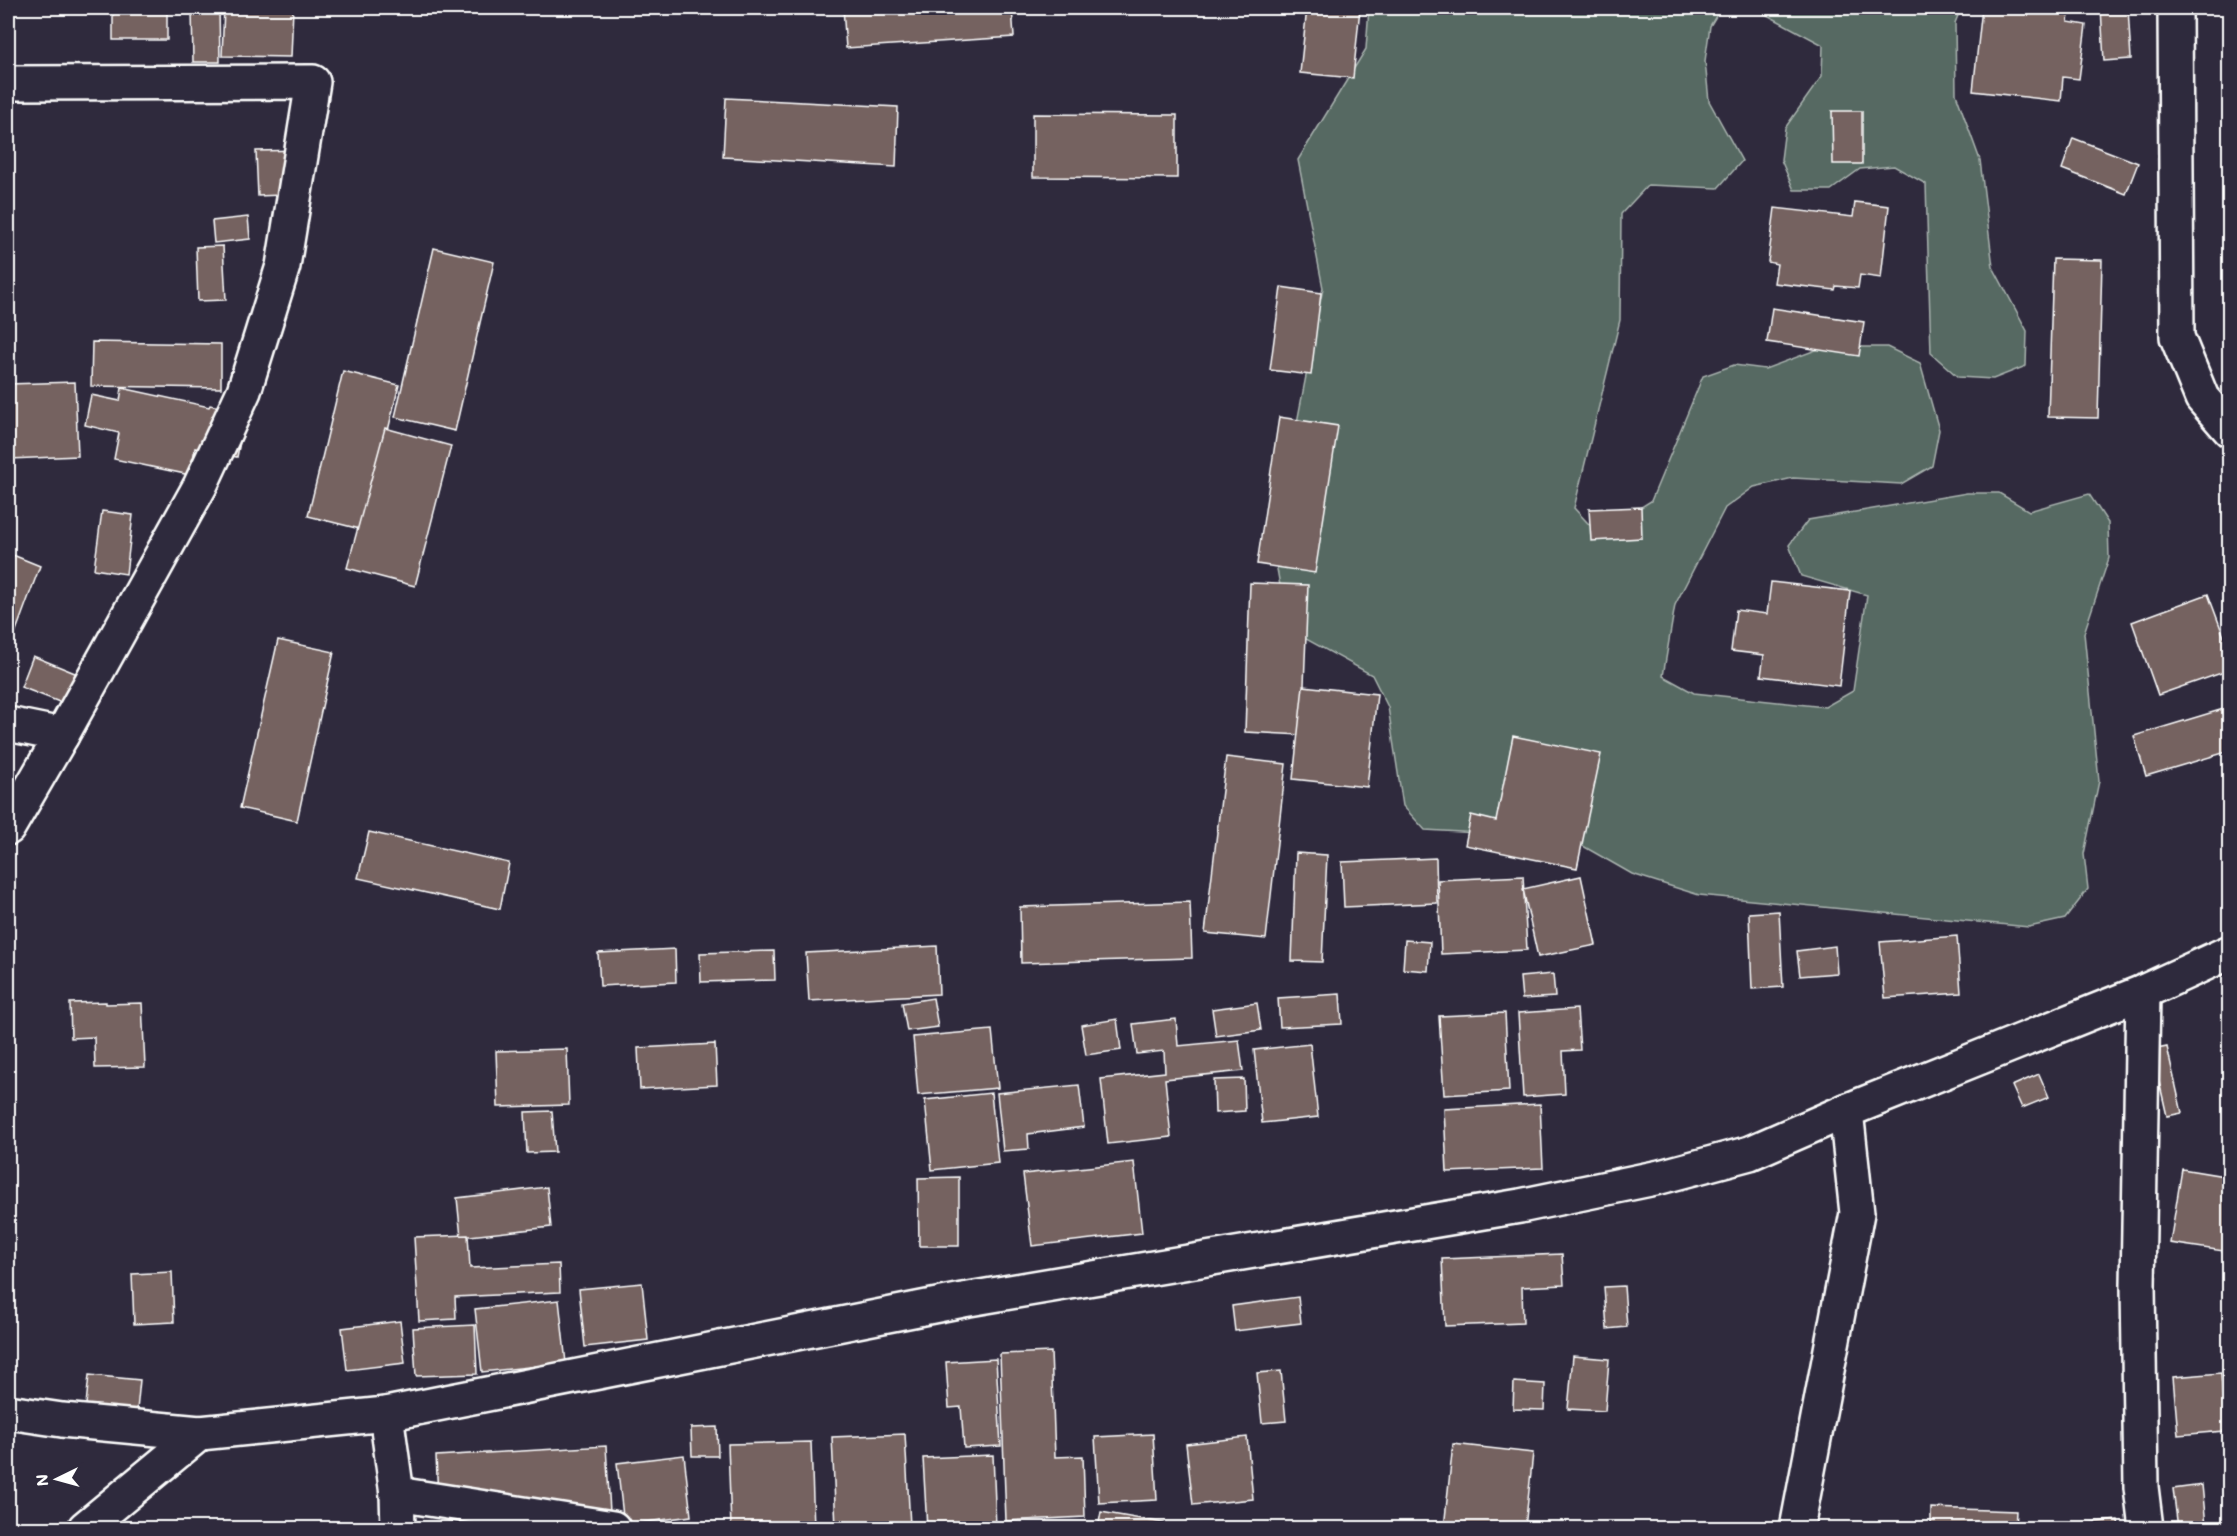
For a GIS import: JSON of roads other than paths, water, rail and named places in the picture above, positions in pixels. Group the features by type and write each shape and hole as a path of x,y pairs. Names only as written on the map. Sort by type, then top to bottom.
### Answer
{"street":[{"path":"2175,8 2176,337 2202,398 2229,430"},
{"path":"8,82 313,82 283,266 244,391 200,486 8,828"},
{"path":"8,724 62,735"},
{"path":"8,1412 63,1420 200,1433 386,1414 963,1300 1520,1206 1636,1182 1750,1153 1846,1111 2144,992 2229,952"},
{"path":"2144,992 2138,1286 2141,1487 2146,1528"},
{"path":"1797,1528 1857,1213 1846,1111"},
{"path":"386,1414 397,1494 398,1528"},
{"path":"85,1528 200,1433"},
{"path":"397,1494 613,1528"}]}
